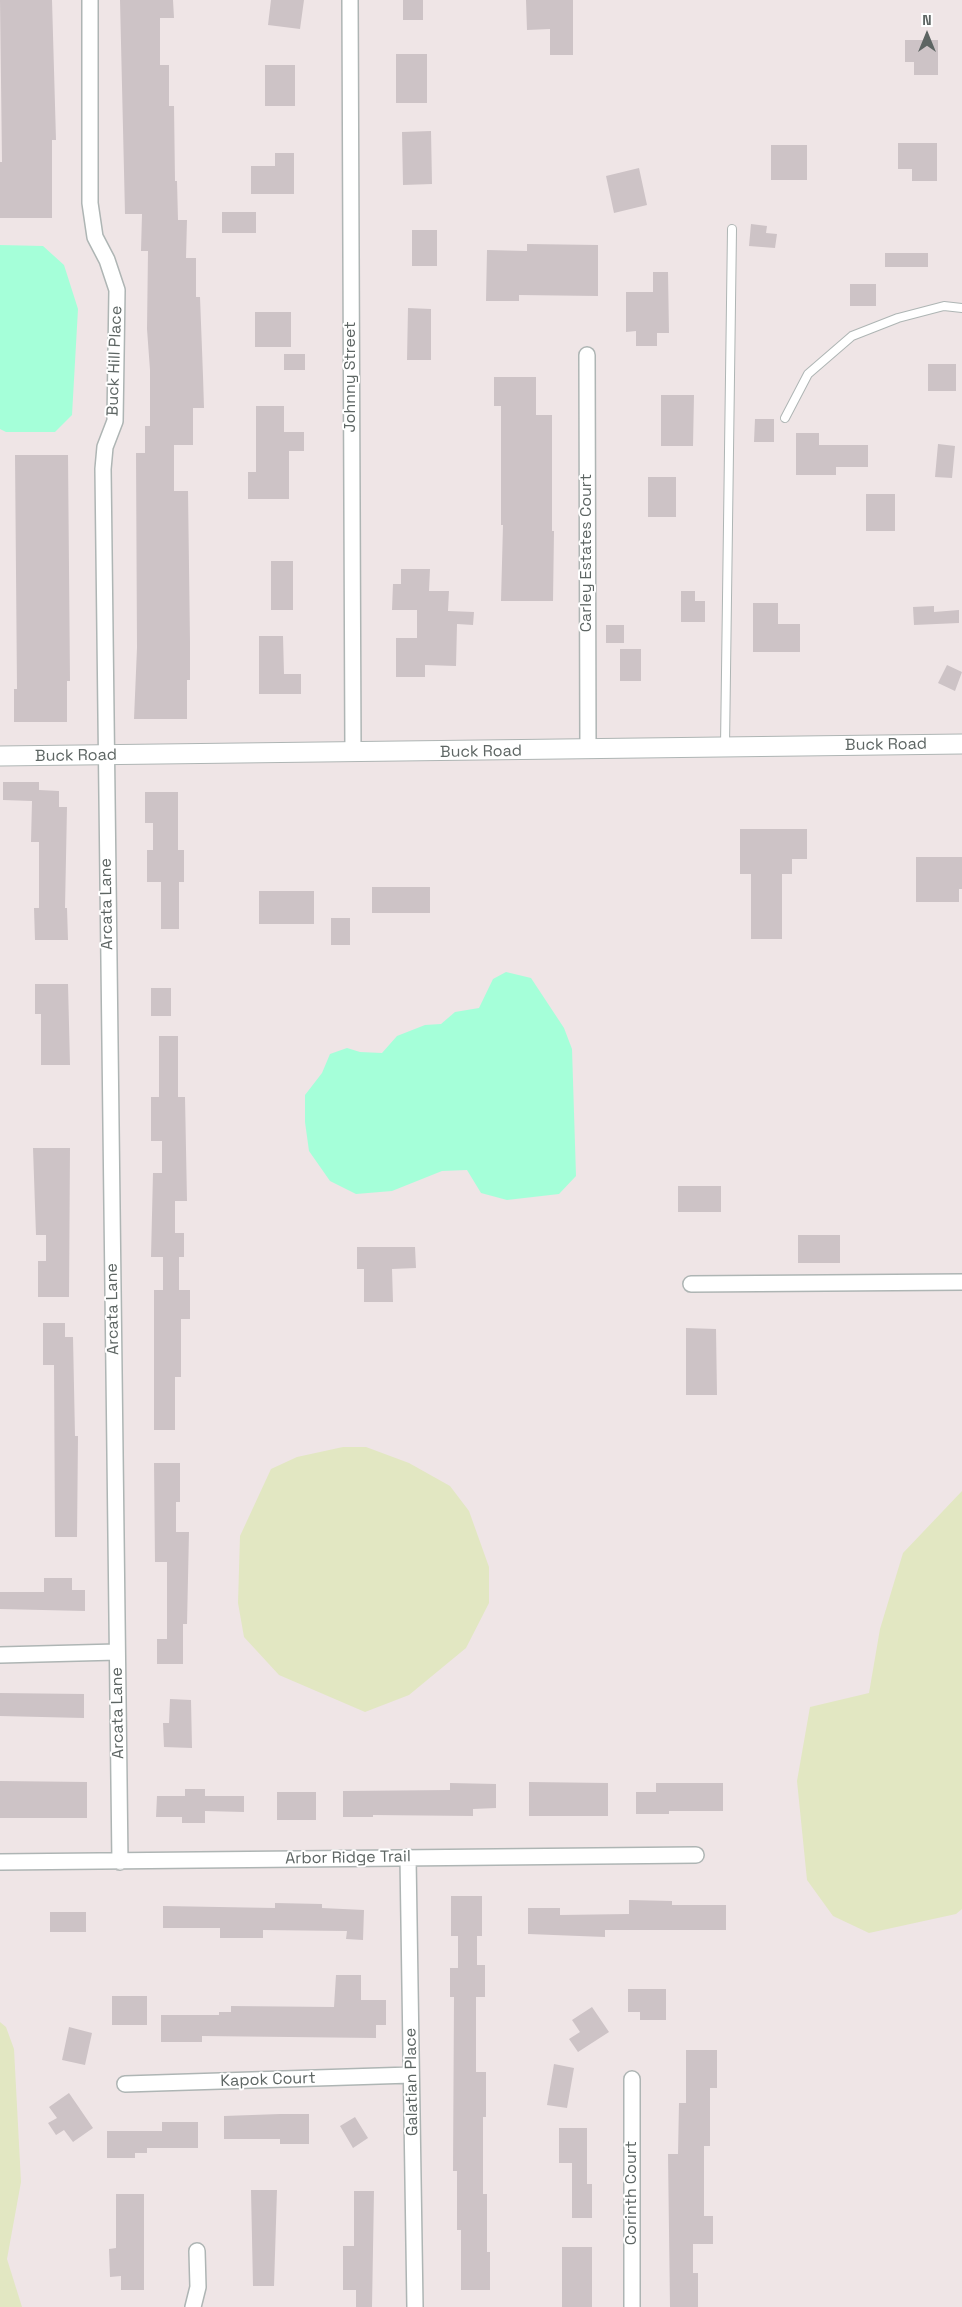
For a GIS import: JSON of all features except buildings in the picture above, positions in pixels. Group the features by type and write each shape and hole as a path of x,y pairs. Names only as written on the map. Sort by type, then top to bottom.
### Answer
{"street":[{"name":"Buck Hill Place","path":"90,0 90,204 95,237 107,260 118,290 115,421 106,447 103,469 105,755"},
{"name":"Johnny Street","path":"350,0 353,753"},
{"name":"Carley Estates Court","path":"587,355 588,750"},
{"name":"Buck Road","path":"0,756 962,744"},
{"name":"Arcata Lane","path":"105,755 120,1862"},
{"path":"691,1284 962,1282"},
{"path":"0,1655 118,1652"},
{"name":"Arbor Ridge Trail","path":"0,1862 696,1855"},
{"name":"Galatian Place","path":"408,1857 415,2307"},
{"name":"Kapok Court","path":"126,2084 412,2075"},
{"name":"Corinth Court","path":"632,2079 632,2307"},
{"path":"193,2307 198,2287 197,2251"}],"lane":[{"path":"725,748 732,229"},
{"path":"785,418 808,374 852,336 898,318 944,306 962,308"}],"shaded area":[{"path":"0,245 43,246 64,265 78,309 72,415 55,432 6,432 0,429"},
{"path":"506,972 531,978 564,1028 572,1049 576,1176 559,1194 507,1200 481,1193 467,1170 442,1171 392,1191 356,1194 330,1181 309,1151 305,1122 305,1095 322,1073 330,1054 347,1048 360,1052 382,1053 397,1036 425,1025 441,1024 455,1012 479,1008 493,979"},
{"path":"343,1447 366,1447 409,1463 450,1486 469,1511 489,1567 489,1603 466,1648 409,1695 365,1712 279,1675 244,1637 238,1603 240,1536 271,1469 297,1457"},
{"path":"962,1491 962,1909 956,1914 869,1933 833,1916 807,1880 797,1781 810,1707 869,1693 880,1629 903,1553"},
{"path":"0,2022 6,2027 14,2049 21,2182 7,2259 22,2307 0,2307"}]}
